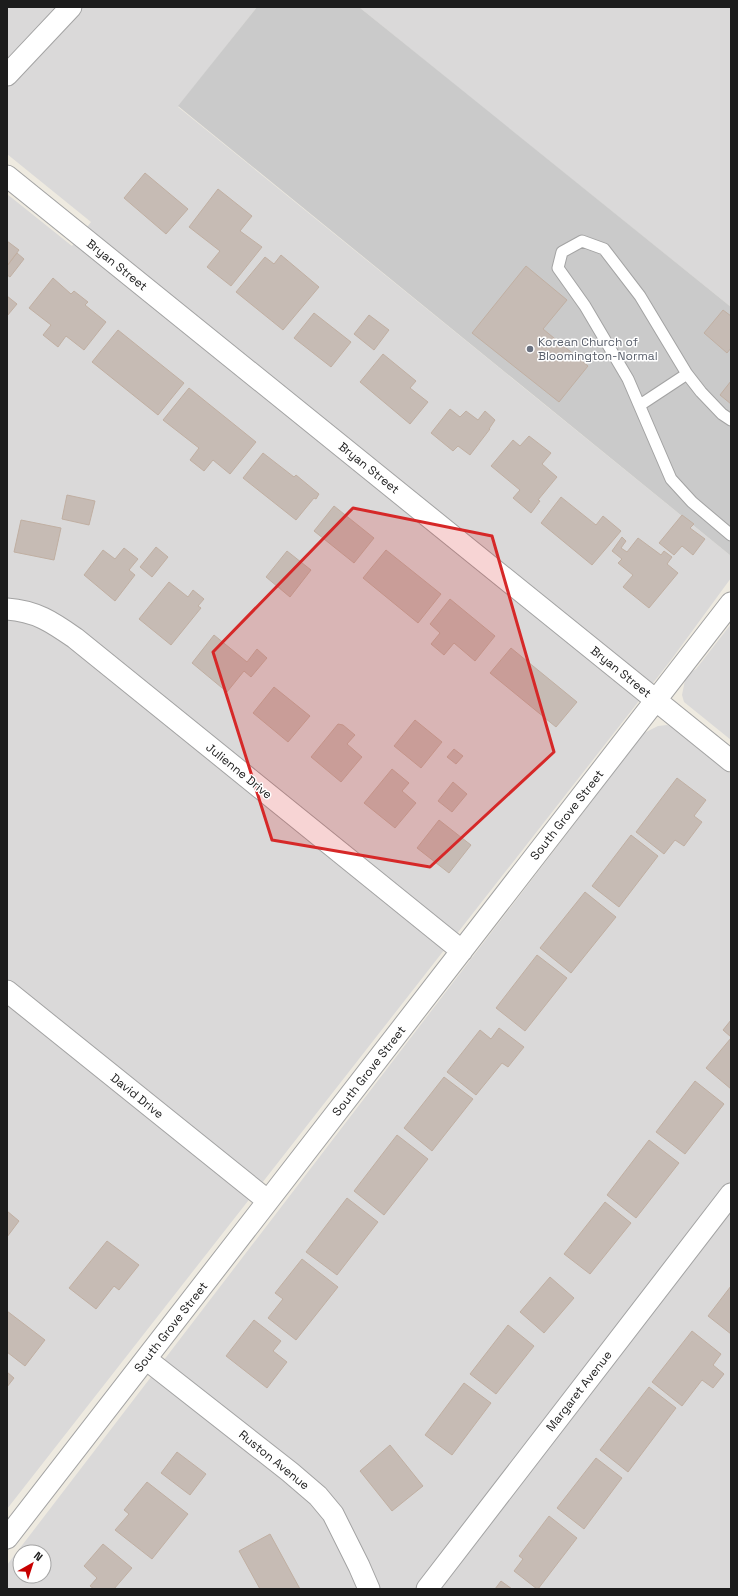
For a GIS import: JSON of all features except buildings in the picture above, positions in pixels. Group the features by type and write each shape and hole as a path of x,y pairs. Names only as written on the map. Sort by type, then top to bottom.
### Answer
{"street":[{"path":"7,75 71,7"},
{"name":"Bryan Street","path":"7,176 731,761"},
{"name":"South Grove Street","path":"7,1538 731,603"},
{"name":"Julienne Drive","path":"7,609 24,610 46,619 75,638 462,951"},
{"name":"David Drive","path":"7,991 268,1201"},
{"name":"Margaret Avenue","path":"427,1589 731,1194"},
{"name":"Ruston Avenue","path":"146,1359 290,1472 318,1496 333,1514 369,1589"}],"lane":[{"path":"731,420 722,414 701,392 687,374 640,296 604,249 582,240 562,252 558,268 585,306 628,379 671,479 692,502 731,535"},
{"path":"640,405 687,374"}],"highlighted area":[{"path":"353,508 492,536 554,752 430,867 272,840 213,652"}],"shaded area":[{"path":"7,7 257,7 178,107 731,556 731,578 671,660 7,1509 7,194 72,246 91,222 7,154"},
{"path":"257,7 359,7 731,307 731,556 178,106"},
{"path":"359,7 731,7 731,307 487,111"},
{"path":"731,624 731,740 684,702 682,695 686,675 696,669"},
{"path":"667,725 674,727 731,774 731,1589 7,1589 7,1565 12,1558 12,1584 52,1584 52,1544 23,1544 644,733 658,726"}],"place":[{"name":"Korean Church of Bloomington-Normal","path":"530,349"}]}
